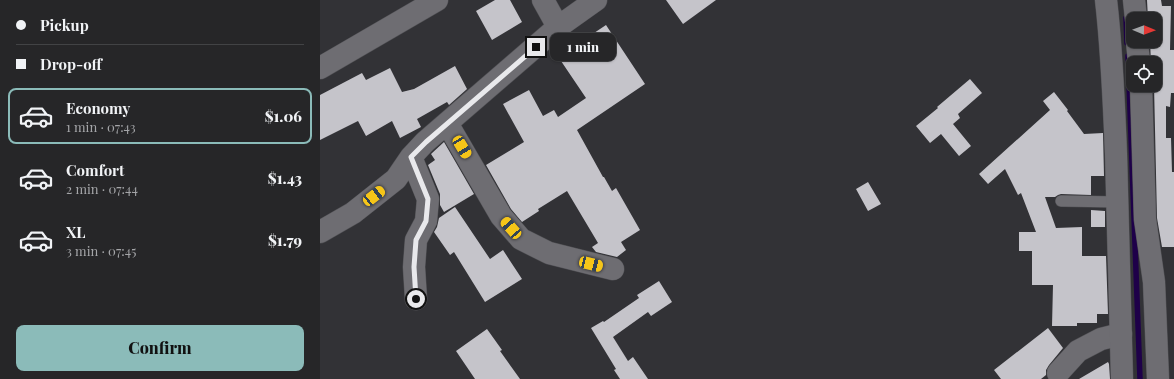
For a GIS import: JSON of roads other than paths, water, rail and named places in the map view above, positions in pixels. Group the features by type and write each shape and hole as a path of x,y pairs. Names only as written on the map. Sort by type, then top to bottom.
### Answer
{"street":[{"path":"320,68 437,0"},
{"path":"543,0 558,28"},
{"path":"320,232 352,214 396,180 418,144 448,123 558,28 596,0"},
{"path":"1106,0 1112,55 1118,202 1122,379"},
{"path":"1134,0 1135,12"},
{"path":"1140,92 1145,219 1154,282 1158,379"},
{"path":"448,123 501,216 521,239 549,253 613,269"},
{"path":"416,299 414,267 416,240 426,221 428,199 418,144"},
{"path":"1058,373 1078,351 1100,339 1121,334"}],"lane":[{"path":"1061,201 1118,202"}],"waterway":[{"path":"1129,92 1140,379"}]}
